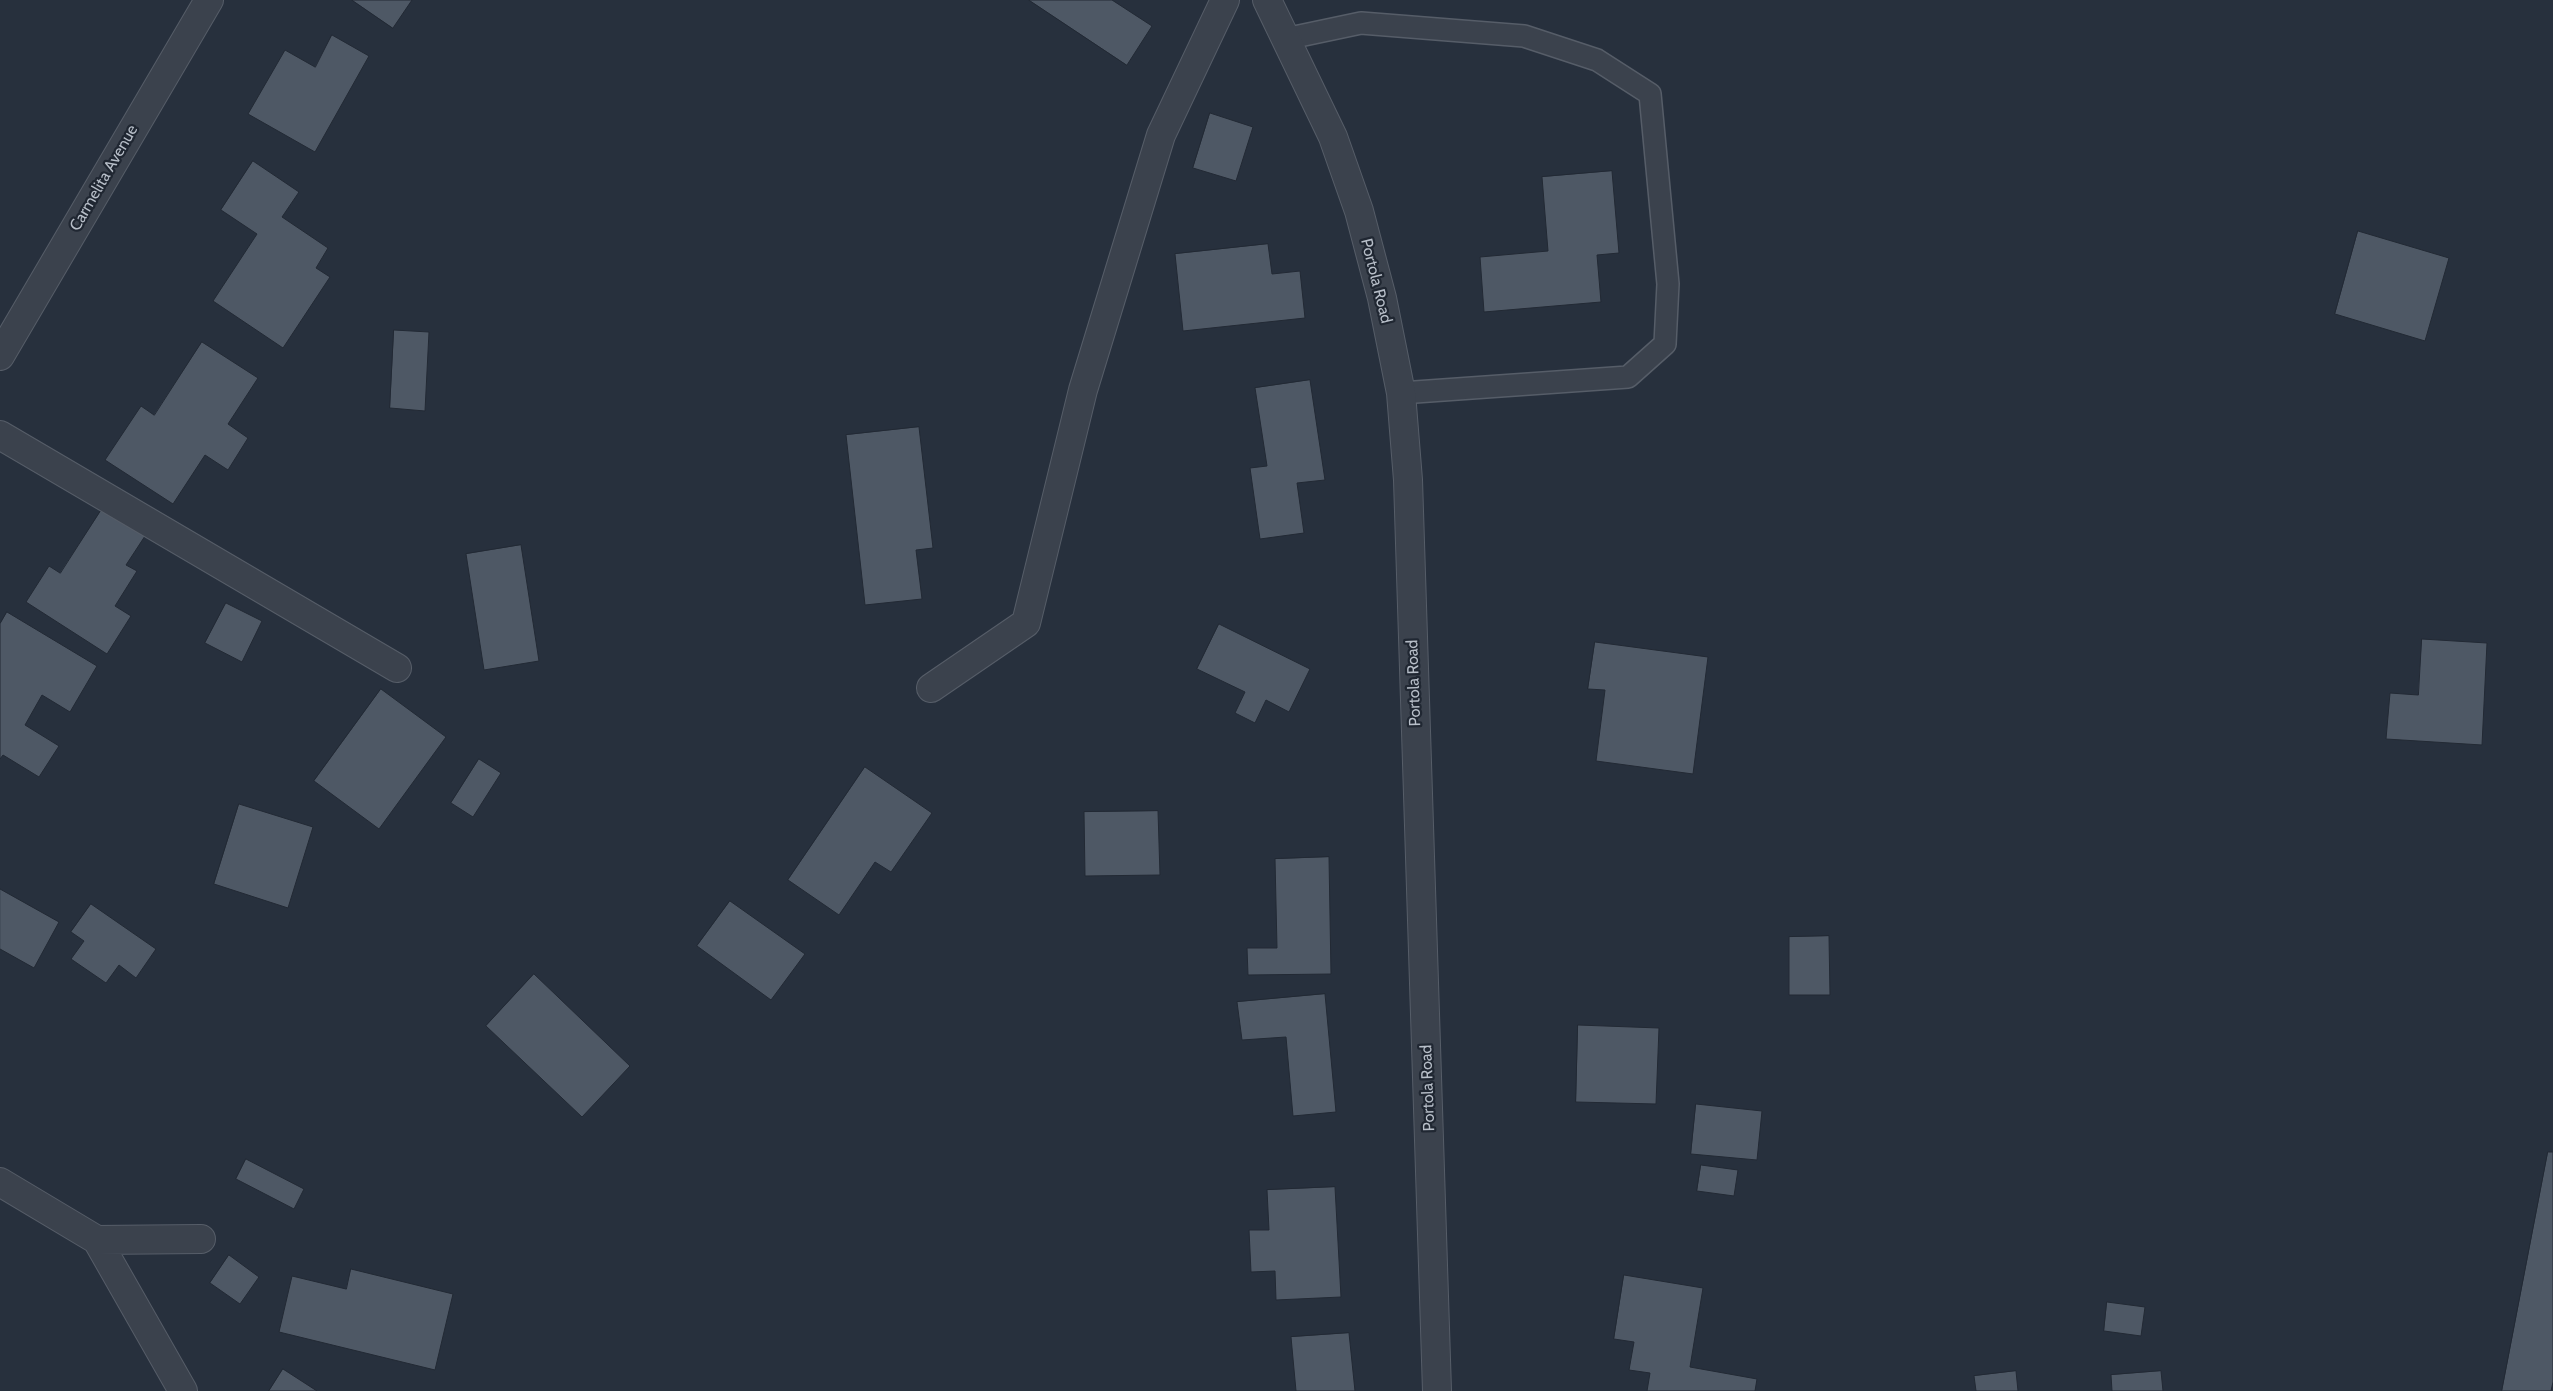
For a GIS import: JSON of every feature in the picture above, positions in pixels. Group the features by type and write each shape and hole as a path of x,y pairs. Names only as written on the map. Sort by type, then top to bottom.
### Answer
{"street":[{"name":"Carmelita Avenue","path":"0,356 209,0"},
{"path":"931,688 1026,623 1083,390 1161,134 1225,0"},
{"name":"Portola Road","path":"1266,0 1333,136 1359,211 1382,298 1401,393 1408,490 1437,1391"},
{"path":"0,435 397,668"},
{"path":"0,1182 97,1240 183,1391"},
{"path":"97,1240 201,1239"}],"lane":[{"path":"1285,39 1361,23 1524,36 1597,60 1650,94 1668,284 1665,344 1628,377 1401,393"}],"building":[{"path":"352,0 412,0 393,28"},
{"path":"1029,0 1112,0 1152,26 1127,65"},
{"path":"332,35 369,56 315,152 248,114 285,50 315,67"},
{"path":"1210,113 1253,127 1236,181 1193,168"},
{"path":"253,161 299,192 282,217 328,248 316,268 330,277 283,348 213,301 257,234 221,210"},
{"path":"1612,171 1619,253 1597,255 1601,302 1484,312 1480,257 1548,251 1542,177"},
{"path":"2358,231 2449,258 2425,341 2335,314"},
{"path":"1268,244 1272,274 1300,271 1305,318 1183,331 1175,254"},
{"path":"394,330 429,332 425,411 390,408"},
{"path":"202,342 258,378 228,424 248,438 228,470 205,455 173,504 105,460 141,406 154,415"},
{"path":"1310,380 1325,480 1297,483 1304,533 1260,539 1250,468 1267,466 1255,388"},
{"path":"919,427 933,548 916,550 922,599 865,605 846,435"},
{"path":"102,509 145,536 126,565 137,571 115,606 131,616 107,654 26,602 49,566 60,573"},
{"path":"521,545 539,661 484,670 466,554"},
{"path":"226,603 262,621 242,662 205,643"},
{"path":"7,612 97,666 70,712 42,695 25,725 59,746 39,777 3,755 0,759 0,624"},
{"path":"1219,624 1310,669 1289,712 1266,700 1255,723 1235,713 1245,692 1197,669"},
{"path":"2422,639 2487,643 2482,745 2386,739 2390,693 2418,695"},
{"path":"1595,642 1708,657 1693,774 1596,761 1605,690 1588,689"},
{"path":"381,689 446,737 379,829 314,781"},
{"path":"479,759 501,773 473,817 451,803"},
{"path":"865,767 932,813 891,872 875,862 839,915 788,880"},
{"path":"239,804 313,827 288,908 214,884"},
{"path":"1158,811 1160,875 1085,876 1084,812"},
{"path":"1329,857 1331,974 1248,975 1247,948 1277,948 1275,859"},
{"path":"0,889 59,922 34,968 0,949"},
{"path":"730,901 805,954 771,1000 697,946"},
{"path":"91,904 156,949 136,978 119,965 106,983 71,959 84,941 71,932"},
{"path":"1829,936 1830,995 1789,995 1789,937"},
{"path":"534,974 630,1066 582,1117 486,1026"},
{"path":"1325,994 1336,1112 1293,1116 1286,1037 1242,1040 1237,1002"},
{"path":"1578,1025 1659,1028 1656,1104 1576,1102"},
{"path":"1696,1104 1762,1111 1757,1160 1691,1154"},
{"path":"2548,1152 2553,1152 2553,1382 2551,1391 2502,1391"},
{"path":"246,1159 304,1189 294,1209 236,1179"},
{"path":"1701,1165 1738,1170 1734,1196 1697,1191"},
{"path":"1335,1187 1341,1297 1276,1300 1275,1271 1251,1272 1249,1230 1269,1230 1267,1190"},
{"path":"229,1255 259,1277 240,1304 210,1283"},
{"path":"351,1269 453,1294 435,1370 279,1332 292,1276 346,1289"},
{"path":"1624,1275 1703,1288 1690,1367 1757,1379 1755,1391 1647,1391 1650,1373 1629,1370 1634,1342 1614,1339"},
{"path":"2107,1302 2145,1307 2141,1336 2104,1331"},
{"path":"1349,1333 1355,1391 1296,1391 1291,1337"},
{"path":"283,1369 317,1391 269,1391"},
{"path":"2016,1371 2018,1391 1976,1391 1974,1376"},
{"path":"2161,1371 2163,1391 2112,1391 2111,1375"}]}
